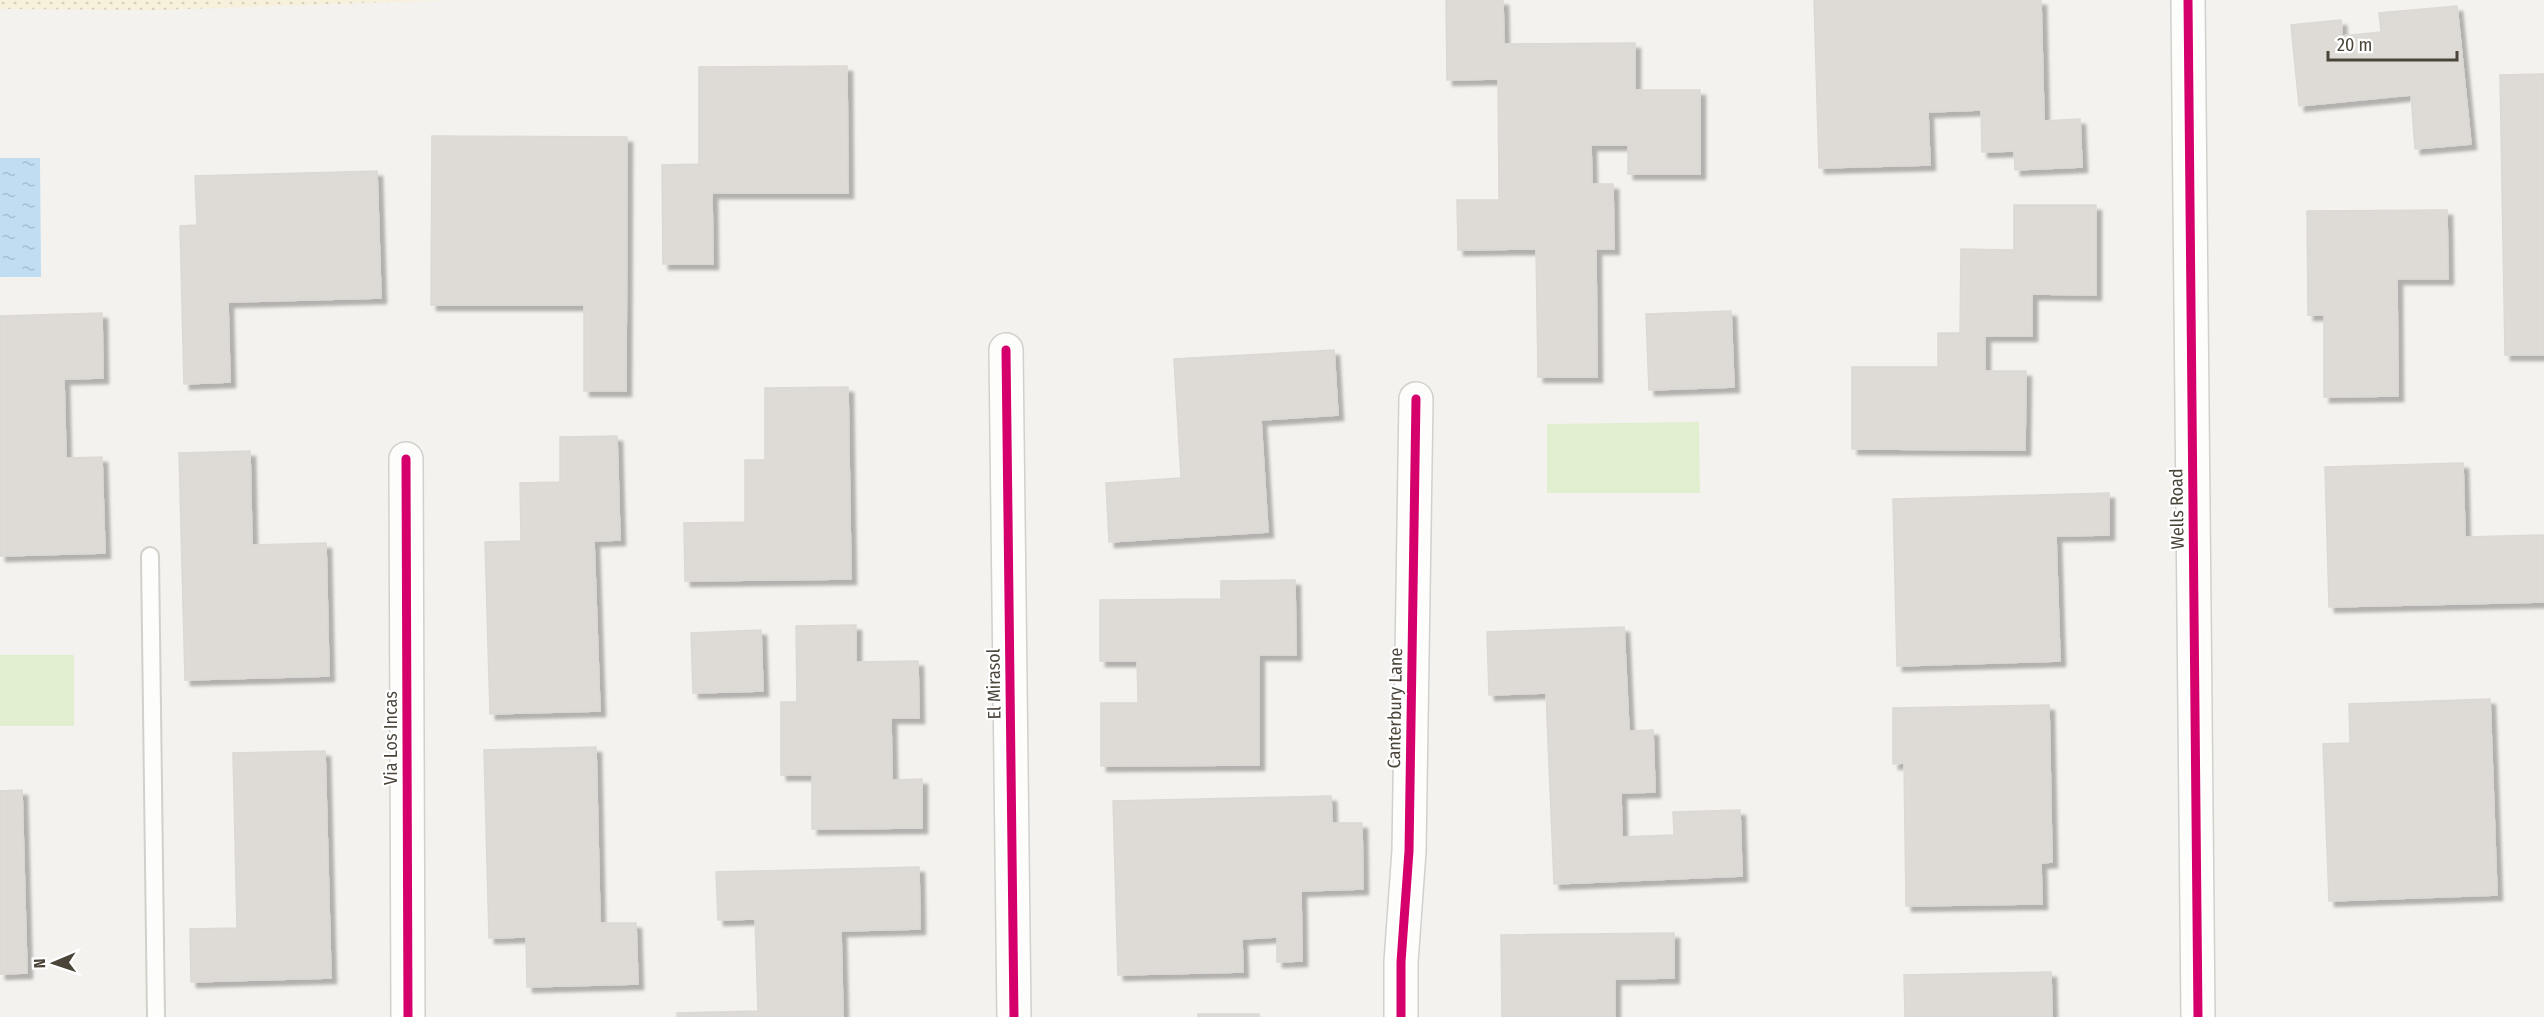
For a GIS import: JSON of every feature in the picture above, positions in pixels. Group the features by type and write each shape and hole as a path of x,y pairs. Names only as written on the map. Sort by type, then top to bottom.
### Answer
{"street":[{"name":"Wells Road","path":"2188,0 2198,1017"},
{"name":"El Mirasol","path":"1006,350 1014,1017"},
{"name":"Canterbury Lane","path":"1401,1017 1401,962 1410,851 1416,399"},
{"name":"Via Los Incas","path":"406,459 408,1017"}],"lane":[{"path":"150,556 156,1017"}],"green space":[{"path":"1699,422 1700,493 1547,493 1547,424"},
{"path":"0,655 74,655 74,726 0,726"}],"sand":[{"path":"0,0 450,0 158,10 0,9"}],"water":[{"path":"0,158 40,158 41,277 0,277"}],"building":[{"path":"1446,0 1503,0 1504,44 1635,43 1635,90 1700,90 1700,174 1628,174 1628,145 1591,145 1592,184 1613,184 1614,249 1596,249 1597,377 1538,377 1536,249 1458,250 1457,200 1499,200 1498,79 1447,80"},
{"path":"1814,0 2041,0 2044,121 2080,119 2082,167 2015,170 2014,151 1982,152 1981,110 1928,112 1930,165 1819,168"},
{"path":"2457,6 2471,144 2415,149 2411,95 2299,106 2291,25 2341,20 2342,36 2381,32 2379,13"},
{"path":"847,66 848,193 712,193 713,264 663,264 662,165 699,164 699,67"},
{"path":"2544,74 2544,355 2505,355 2500,75"},
{"path":"432,136 627,137 626,391 584,391 584,305 431,305"},
{"path":"377,171 381,298 228,302 230,382 184,384 180,226 197,225 195,176"},
{"path":"2014,205 2096,205 2096,295 2032,294 2032,336 1985,336 1985,371 2026,371 2025,450 1852,449 1852,367 1938,367 1938,333 1960,333 1961,249 2014,250"},
{"path":"2447,210 2448,279 2397,279 2398,396 2324,397 2324,315 2308,315 2307,211"},
{"path":"1731,311 1734,387 1649,390 1646,314"},
{"path":"102,313 103,378 64,379 66,458 102,457 105,553 0,556 0,316"},
{"path":"1334,350 1338,415 1261,420 1268,532 1109,542 1106,483 1181,478 1174,359"},
{"path":"848,387 851,579 685,581 684,523 745,522 745,460 765,460 765,388"},
{"path":"617,436 620,540 594,541 600,711 490,714 485,542 521,541 520,483 560,482 560,437"},
{"path":"250,451 252,545 326,543 329,676 185,680 179,453"},
{"path":"2463,463 2465,537 2544,535 2544,602 2329,607 2325,467"},
{"path":"2109,493 2109,535 2056,536 2060,661 1897,666 1893,499"},
{"path":"1295,580 1296,655 1259,655 1259,765 1101,766 1101,703 1138,703 1137,661 1100,661 1100,600 1221,599 1221,581"},
{"path":"856,625 856,662 918,661 919,718 891,718 892,780 922,779 922,828 812,829 812,775 781,775 781,702 797,702 796,626"},
{"path":"1624,627 1629,731 1653,730 1655,792 1621,793 1622,837 1674,835 1673,812 1740,810 1742,876 1554,884 1546,693 1489,695 1487,632"},
{"path":"761,630 763,691 693,693 691,633"},
{"path":"2490,699 2497,895 2329,901 2323,744 2350,743 2349,704"},
{"path":"2049,705 2052,862 2041,863 2042,904 1906,906 1904,763 1893,764 1893,708"},
{"path":"596,747 600,923 636,923 638,984 527,987 526,937 489,938 484,750"},
{"path":"325,751 331,978 191,982 190,929 237,928 233,753"},
{"path":"22,790 27,973 0,974 0,791"},
{"path":"1331,796 1332,823 1362,823 1363,889 1301,891 1302,961 1277,962 1277,937 1242,939 1243,972 1118,975 1113,801"},
{"path":"919,867 920,929 841,931 843,1017 677,1017 677,1013 758,1011 755,919 718,920 716,872"},
{"path":"1674,933 1674,978 1615,979 1615,1017 1502,1017 1501,935"},
{"path":"2051,972 2052,1017 1905,1017 1904,975"},
{"path":"1198,1014 1259,1014 1259,1017 1198,1017"}],"cycle path":[{"path":"2188,0 2198,1017"},
{"path":"1006,350 1014,1017"},
{"path":"1401,1017 1401,962 1409,851 1416,399"},
{"path":"406,459 408,1017"}]}
